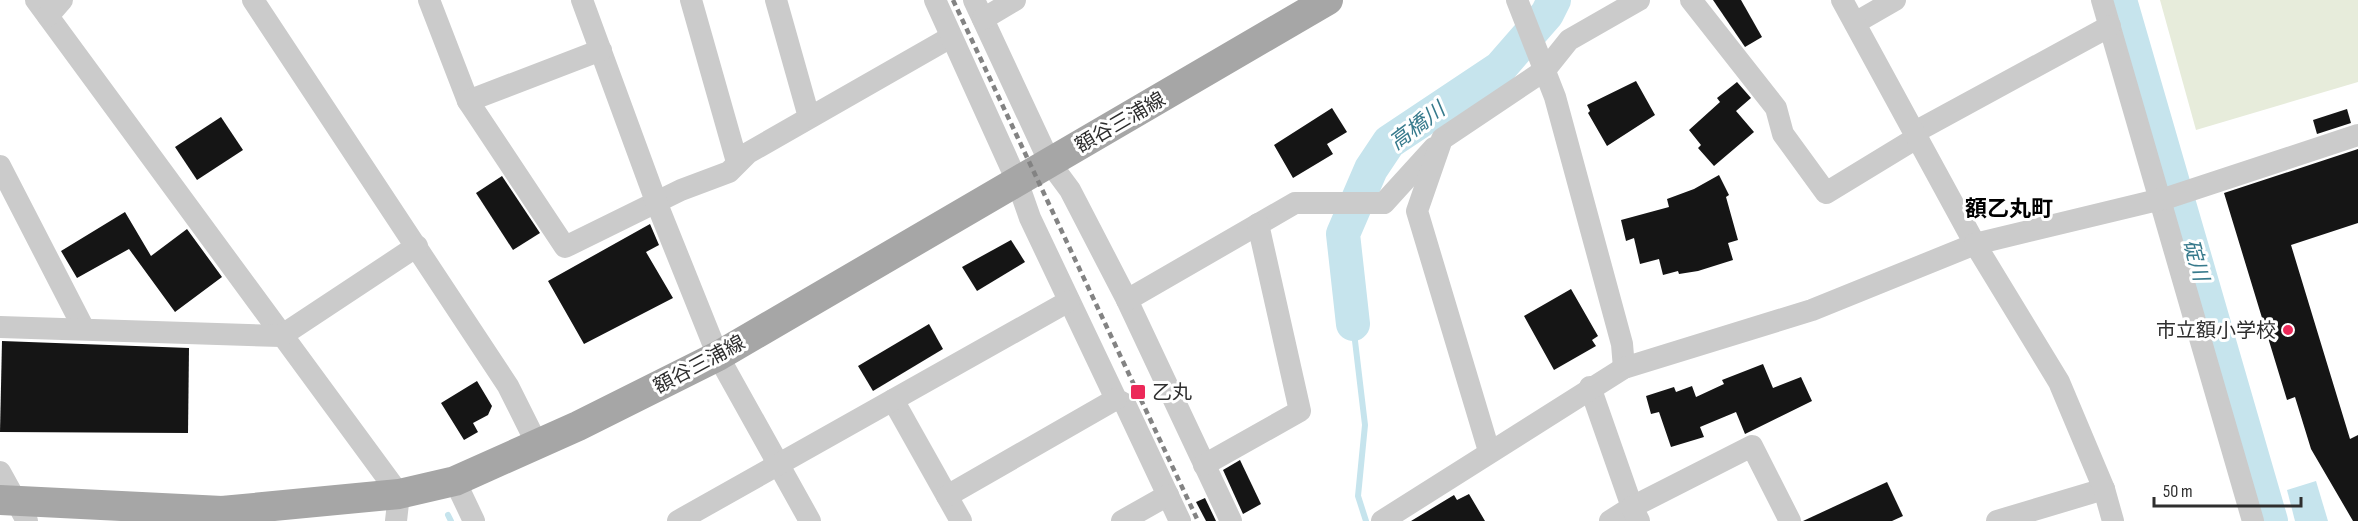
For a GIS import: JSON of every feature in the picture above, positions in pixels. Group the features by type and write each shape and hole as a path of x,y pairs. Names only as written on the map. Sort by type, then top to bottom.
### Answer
{"main road":[{"name":"額谷三浦線","path":"14,507 222,511 401,502 537,444 718,356 1328,0"}],"street":[{"path":"253,0 508,386 537,444"},
{"path":"429,0 468,101 565,247 657,204 681,190 729,172 737,162 809,117 951,37"},
{"path":"582,0 657,204 718,356 810,521"},
{"path":"691,0 737,162"},
{"path":"776,0 809,117"},
{"path":"935,0 1017,181 1030,218 1116,399 1125,404 1180,521"},
{"path":"1015,0 978,10 1050,163 1070,190 1126,300 1231,521"},
{"path":"1126,300 1295,203 1384,203 1442,139 1569,40 1639,0"},
{"path":"1691,0 1776,108 1783,134 1826,193 1916,135 2110,26"},
{"path":"1842,0 1975,244 2059,382 2104,489 2113,521"},
{"path":"1855,23 1896,0"},
{"path":"2102,0 2171,196 2253,521"},
{"path":"1518,2 1555,97 1622,344 1623,368"},
{"path":"48,5 401,502"},
{"path":"468,101 601,50"},
{"path":"1389,516 1623,368 1812,310 1975,244 2171,196 2358,135"},
{"path":"1442,139 1417,211 1489,451"},
{"path":"0,166 84,329"},
{"path":"1204,465 1300,411 1258,224"},
{"path":"0,327 281,336 417,246"},
{"path":"678,521 1069,300"},
{"path":"1590,387 1636,514"},
{"path":"947,496 1116,399"},
{"path":"894,400 961,521"},
{"path":"1610,521 1636,514 1752,446 1790,521"},
{"path":"0,472 14,507"},
{"path":"449,482 474,521"},
{"path":"1997,521 2104,489"},
{"path":"1122,521 1168,495"}],"green space":[{"path":"2160,0 2358,0 2358,82 2196,130"}],"water":[{"path":"2316,481 2328,521 2295,521 2287,490"}],"building":[{"path":"1713,0 1741,0 1762,37 1745,47"},
{"path":"1636,81 1655,115 1607,146 1588,113 1590,111 1587,105"},
{"path":"1737,82 1751,98 1736,111 1754,132 1714,166 1698,148 1701,145 1689,130 1720,102 1717,98"},
{"path":"1332,108 1347,132 1327,144 1333,154 1293,178 1274,145"},
{"path":"2347,109 2351,123 2317,134 2313,120"},
{"path":"221,117 243,150 197,180 175,147"},
{"path":"2358,149 2358,223 2291,245 2350,439 2358,435 2358,521 2353,521 2311,449 2295,397 2287,400 2224,193"},
{"path":"1719,175 1729,195 1726,197 1738,240 1728,243 1733,260 1698,271 1679,274 1678,271 1663,275 1659,259 1640,264 1634,238 1626,241 1621,220 1669,207 1667,199 1694,189"},
{"path":"502,176 540,233 513,250 476,193"},
{"path":"125,212 151,256 187,229 222,277 175,312 129,249 77,278 61,251"},
{"path":"650,224 659,245 646,252 673,298 584,344 548,281"},
{"path":"1011,240 1025,262 977,291 962,267"},
{"path":"1571,289 1598,336 1592,340 1596,346 1554,370 1524,316"},
{"path":"929,324 943,349 873,391 858,366"},
{"path":"2,341 189,348 188,433 0,432"},
{"path":"1763,364 1773,388 1801,377 1812,401 1745,434 1736,412 1700,427 1704,437 1671,447 1659,412 1651,414 1646,396 1674,387 1676,392 1692,386 1696,397 1724,384 1722,380"},
{"path":"477,381 492,406 488,415 473,423 478,432 464,440 441,403"},
{"path":"1240,460 1261,504 1243,514 1223,470"},
{"path":"1887,482 1903,516 1892,521 1803,521"},
{"path":"1469,494 1485,521 1411,521 1454,495 1457,500"},
{"path":"1205,498 1216,521 1206,521 1196,502"}],"waterway":[{"name":"高橋川","path":"1353,324 1343,234 1371,169 1389,142 1500,68 1547,14 1554,0"},
{"name":"碇川","path":"2120,0 2271,521"},
{"path":"1353,324 1365,425 1358,496 1366,521"},
{"path":"448,515 451,521"}],"railway":[{"path":"953,0 1198,521"}],"place":[{"name":"市立額小学校","path":"2288,330"},
{"name":"乙丸","path":"1138,392"}],"district":[{"name":"額乙丸町","path":"2009,208"}]}
